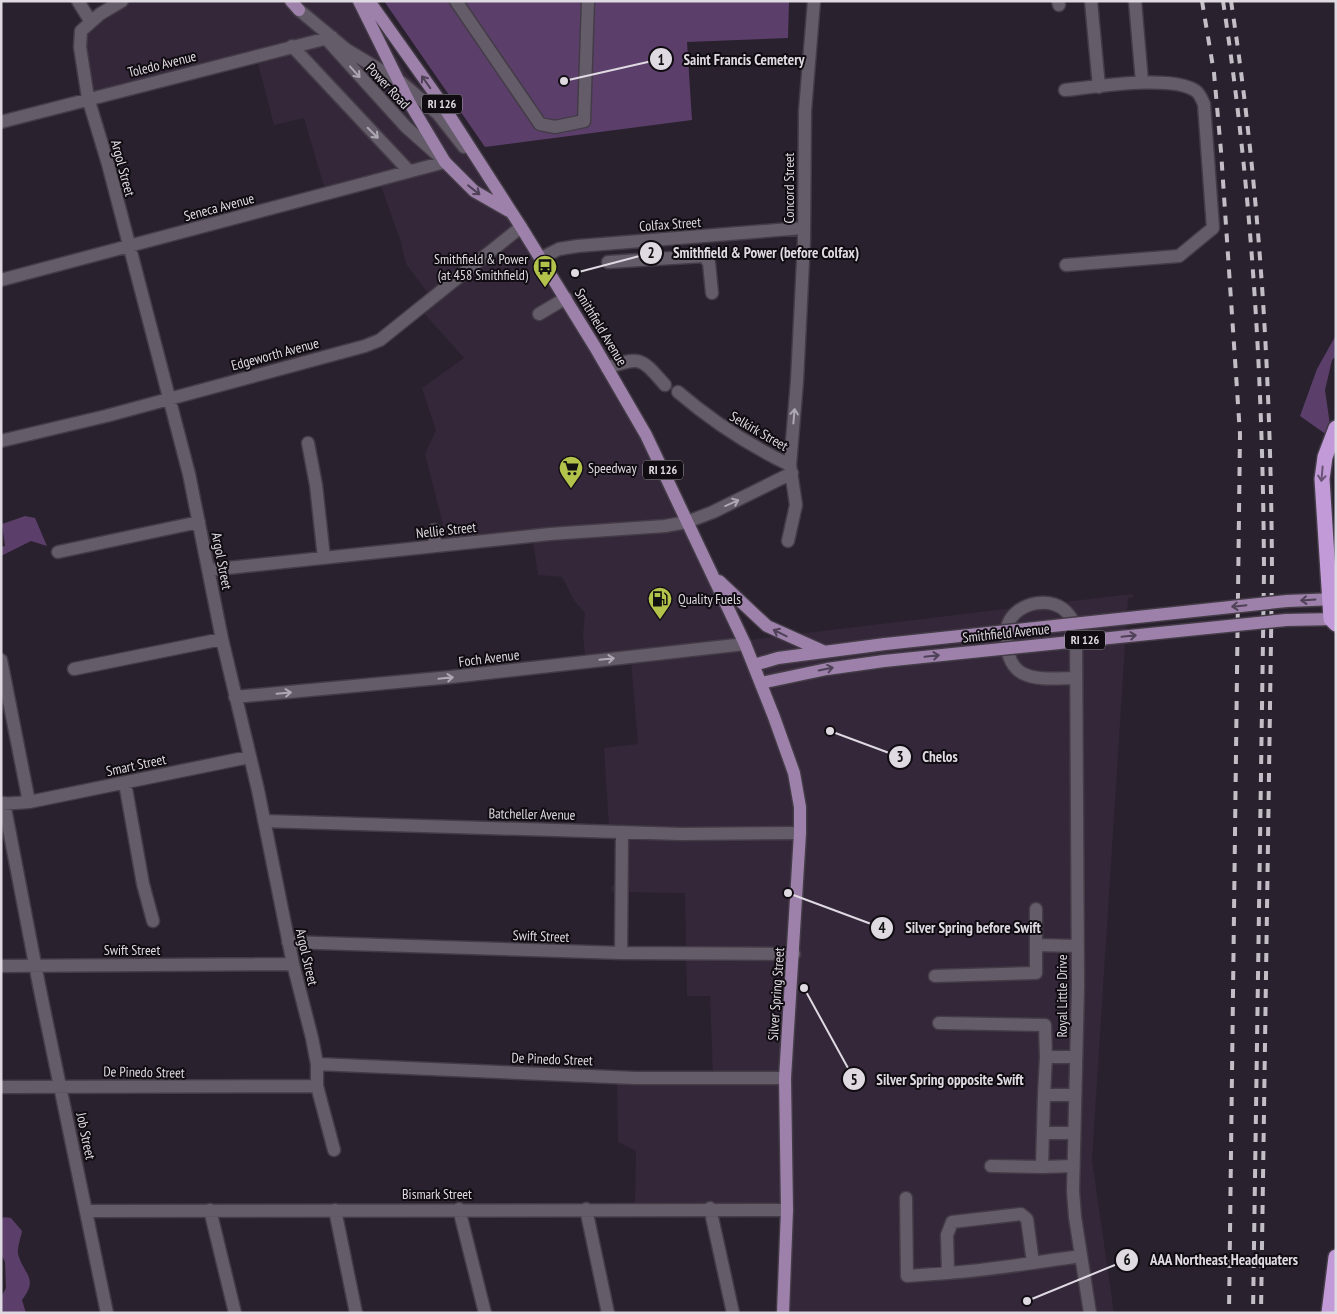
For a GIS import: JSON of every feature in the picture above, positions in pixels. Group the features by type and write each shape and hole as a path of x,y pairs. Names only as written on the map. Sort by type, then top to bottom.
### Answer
{"highway":[{"path":"1334,621 1322,479 1325,456 1336,428"},
{"path":"1329,1313 1336,1257"}],"main road":[{"path":"359,1 402,83 409,102 445,162"},
{"name":"Smithfield Avenue","path":"369,1 440,101 509,211 522,227 646,435 745,644 761,683 827,668 884,661 1286,620 1334,621"},
{"name":"Power Road","path":"445,162 474,191 509,211"},
{"path":"713,576 766,626 825,652"},
{"name":"Smithfield Avenue","path":"754,665 778,658 885,644 1287,601 1332,599"},
{"name":"Silver Spring Street","path":"761,683 794,773 800,807 794,954 785,1078 787,1210 783,1313"}],"street":[{"path":"78,1 91,22"},
{"name":"Argol Street","path":"122,1 81,31 80,37 88,98 108,164 199,522 222,639 264,821 292,964 317,1064 317,1086 334,1150"},
{"path":"456,1 540,124 555,127 584,121 588,1"},
{"name":"Concord Street","path":"791,469 804,228 805,111 814,1"},
{"path":"1091,1 1099,86"},
{"path":"1135,1 1142,82"},
{"name":"Power Road","path":"295,6 328,38 406,127 445,162"},
{"name":"Power Road","path":"328,38 402,83 438,114 490,180"},
{"name":"Toledo Avenue","path":"1,122 88,98 328,38"},
{"path":"292,46 409,171"},
{"path":"1065,90 1142,82 1187,86 1198,92 1204,104 1213,228 1179,256 1066,265"},
{"name":"Seneca Avenue","path":"1,280 445,162"},
{"name":"Edgeworth Avenue","path":"1,441 106,416 365,346 380,340 522,227"},
{"name":"Colfax Street","path":"541,258 559,249 578,246 804,228"},
{"path":"608,262 704,256 709,263 712,294"},
{"path":"539,314 566,298"},
{"path":"607,368 629,360 639,361 649,367 665,385"},
{"name":"Selkirk Street","path":"678,392 725,429 791,469"},
{"path":"308,443 316,486 324,558"},
{"path":"788,541 796,505 791,469"},
{"name":"Nellie Street","path":"209,570 592,530 665,526 688,522 791,469"},
{"path":"58,552 199,522"},
{"path":"434,530 435,546"},
{"name":"Royal Little Drive","path":"1076,678 1034,677 1023,674 1013,665 1008,654 1006,636 1008,622 1017,611 1037,603 1059,606 1069,614 1076,629 1077,946 1074,1217 1090,1313"},
{"path":"74,669 222,639"},
{"name":"Foch Avenue","path":"235,697 451,678 745,644"},
{"path":"1,660 29,802"},
{"name":"Smart Street","path":"3,803 29,802 249,757"},
{"path":"125,783 143,884 154,921"},
{"name":"Job Street","path":"3,803 107,1313"},
{"name":"Batcheller Avenue","path":"264,821 681,834 800,833"},
{"path":"621,953 622,832"},
{"path":"935,976 1036,973 1036,909"},
{"name":"Swift Street","path":"288,942 621,953 794,954"},
{"path":"1036,946 1077,946"},
{"name":"Swift Street","path":"1,966 292,964"},
{"path":"939,1023 1046,1025 1042,1167"},
{"path":"1046,1056 1076,1057"},
{"name":"De Pinedo Street","path":"317,1064 635,1078 785,1078"},
{"name":"De Pinedo Street","path":"1,1087 317,1086"},
{"path":"1044,1095 1075,1095"},
{"path":"1043,1133 1074,1133"},
{"path":"991,1166 1074,1166"},
{"path":"906,1198 907,1276 948,1273 1081,1256"},
{"path":"710,1208 733,1313"},
{"name":"Bismark Street","path":"87,1211 710,1208 787,1210"},
{"path":"459,1209 485,1313"},
{"path":"586,1209 608,1313"},
{"path":"210,1210 235,1313"},
{"path":"335,1210 356,1313"},
{"path":"948,1273 947,1235 952,1222 1020,1214 1027,1219 1032,1263"}],"shaded area":[{"path":"118,1 363,1 408,75 430,97 509,219 595,343 740,641 1131,594 1135,597 1128,598 1092,1160 1114,1313 784,1313 789,1216 635,1210 636,1151 618,1142 617,1080 713,1076 710,996 687,996 685,893 612,892 611,888 622,871 615,861 615,832 609,828 604,748 638,744 631,661 586,663 583,635 585,613 575,602 562,577 538,575 533,541 449,548 425,454 436,430 422,388 464,358 422,311 431,297 406,264 400,239 379,181 326,193 304,118 274,125 256,56 93,95 81,28"},
{"path":"384,1 789,1 788,38 687,42 692,120 485,147"},
{"path":"1336,335 1336,356 1332,360 1325,390 1331,432 1327,435 1300,416 1317,369"},
{"path":"25,516 35,518 47,546 31,541 1,556 1,547 5,546 2,524"},
{"path":"4,1217 11,1218 22,1231 18,1254 30,1281 27,1293 22,1300 26,1313 1,1313 1,1297 6,1288 5,1262 1,1254 1,1220"}],"railway":[{"path":"1202,1 1214,73 1221,151 1240,434 1229,1313"},
{"path":"1223,1 1242,144 1254,286 1263,500 1264,572 1253,1313"},
{"path":"1231,1 1250,144 1262,286 1271,500 1272,572 1261,1313"}],"place":[{"name":"Saint Francis Cemetery","path":"564,81"},
{"name":"Smithfield & Power (before Colfax)","path":"575,273"},
{"name":"Smithfield & Power (at 458 Smithfield)","path":"545,288"},
{"name":"Speedway","path":"571,489"},
{"name":"Quality Fuels","path":"660,620"},
{"name":"Chelos","path":"830,731"},
{"name":"Silver Spring before Swift","path":"788,893"},
{"name":"Silver Spring opposite Swift","path":"804,988"},
{"name":"AAA Northeast Headquaters","path":"1027,1301"}]}
